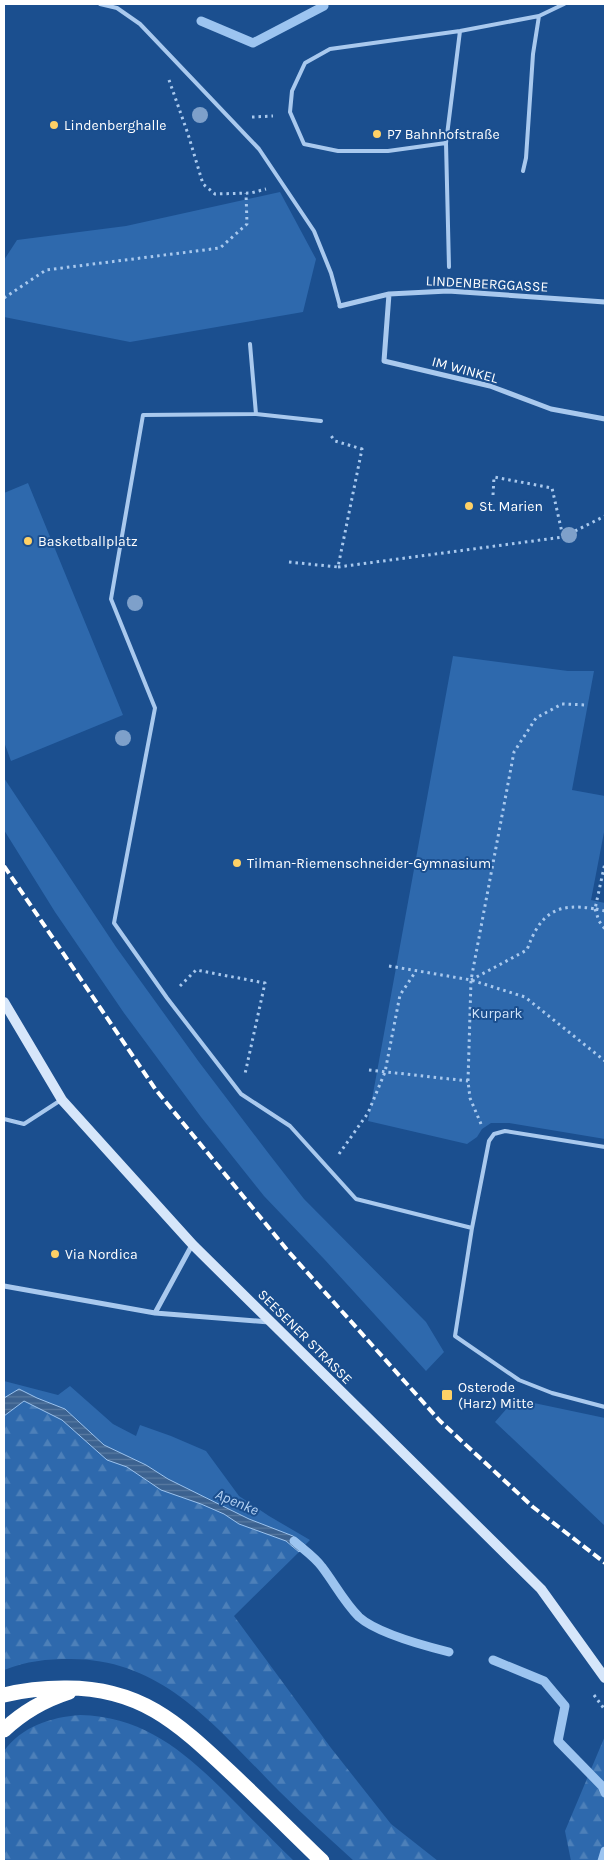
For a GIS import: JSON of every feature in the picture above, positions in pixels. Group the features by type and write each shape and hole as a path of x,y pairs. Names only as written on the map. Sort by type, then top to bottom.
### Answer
{"highway":[{"path":"4,1695 41,1688 84,1688 121,1695 152,1708 170,1719 209,1752 322,1861"},
{"path":"4,1730 24,1713 42,1702 84,1688"}],"street":[{"name":"LINDENBERGGASSE","path":"340,306 389,294 448,291 605,302"},
{"name":"IM WINKEL","path":"389,294 384,361 490,386 551,409 605,419"},
{"name":"SEESENER STRASSE","path":"4,1002 62,1100 193,1245 541,1589 605,1678"},
{"path":"155,1312 193,1245"},
{"path":"4,1286 155,1312 269,1322"}],"lane":[{"path":"100,4 117,8 140,24 259,148 314,231 331,273 340,306"},
{"path":"446,143 388,152 338,152 304,144 290,112 292,91 305,63 330,49 460,31 539,16 564,4"},
{"path":"523,171 526,158 533,54 539,16"},
{"path":"449,267 446,143 460,31"},
{"path":"250,344 256,414"},
{"path":"321,421 256,414 144,415 111,599 155,708 114,923 167,998 241,1094 290,1126 356,1199 472,1228"},
{"path":"4,1119 24,1124 62,1100"},
{"path":"605,1147 505,1131 494,1134 489,1141 472,1228 455,1336 519,1380 552,1393 605,1406"}],"path":[{"path":"170,83 203,184 215,194 246,193 271,188 282,183"},
{"path":"4,298 46,270 220,248 247,224 246,193"},
{"path":"335,441 362,449 338,567"},
{"path":"493,495 494,477 552,488 563,537"},
{"path":"289,562 338,567 563,537 605,516"},
{"path":"494,1134 485,1129 475,1113 470,1098 468,1081 471,980 514,752 536,718 562,704 587,705"},
{"path":"605,863 595,909 605,929"},
{"path":"471,980 528,950 533,935 541,921 552,912 578,906 605,911"},
{"path":"389,966 471,980 525,997 605,1061"},
{"path":"167,998 196,970 266,983 241,1094"},
{"path":"328,1168 368,1113 385,1072 400,995 416,971"},
{"path":"369,1070 468,1081"}],"green space":[{"path":"280,192 316,259 303,312 130,342 4,317 4,260 17,240 126,226"},
{"path":"28,483 123,715 11,761 4,742 4,493"},
{"name":"Kurpark","path":"453,656 568,671 594,671 572,790 605,796 605,827 591,900 605,903 605,1139 509,1123 491,1123 467,1144 368,1121"},
{"path":"4,778 116,947 199,1062 269,1154 304,1199 426,1322 444,1352 426,1371 264,1196 201,1117 124,1013 55,912 4,830"},
{"path":"4,1381 58,1395 70,1386 113,1424 136,1436 140,1425 206,1451 239,1496 310,1540 305,1545 293,1536 249,1519 104,1445 65,1409 19,1389 4,1398"},
{"path":"515,1399 605,1418 605,1526 495,1422"},
{"path":"24,1401 62,1420 107,1460 127,1467 161,1490 201,1504 224,1514 239,1524 286,1541 299,1552 234,1616 331,1748 391,1824 438,1861 354,1861 288,1800 211,1722 162,1685 135,1671 104,1662 71,1659 37,1661 4,1670 4,1416"},
{"path":"80,1715 104,1717 126,1723 146,1731 182,1753 199,1767 294,1861 4,1861 4,1751 19,1736 38,1725 58,1718"},
{"path":"605,1736 605,1861 571,1861 565,1831"}],"shaded area":[{"path":"19,1389 65,1409 104,1445 249,1519 293,1536 305,1545 299,1552 286,1541 239,1524 224,1514 201,1504 161,1490 127,1467 107,1460 62,1420 24,1401 4,1416 4,1398"}],"waterway":[{"path":"201,21 253,43 324,6"},
{"name":"Apenke","path":"294,1541 319,1563 349,1605 367,1623 402,1638 449,1652"},
{"name":"Apenke","path":"493,1660 544,1681 565,1706 558,1741 602,1786 605,1793"},
{"name":"Apenke","path":"602,1861 605,1851"}],"railway":[{"path":"4,866 156,1090 288,1251 440,1421 533,1507 605,1563"}],"place":[{"name":"Lindenberghalle","path":"54,125"},
{"name":"P7 Bahnhofstraße","path":"377,134"},
{"name":"St. Marien","path":"469,506"},
{"name":"Basketballplatz","path":"28,541"},
{"name":"Tilman-Riemenschneider-Gymnasium","path":"237,863"},
{"name":"Via Nordica","path":"55,1254"},
{"name":"Osterode (Harz) Mitte","path":"447,1395"}]}
